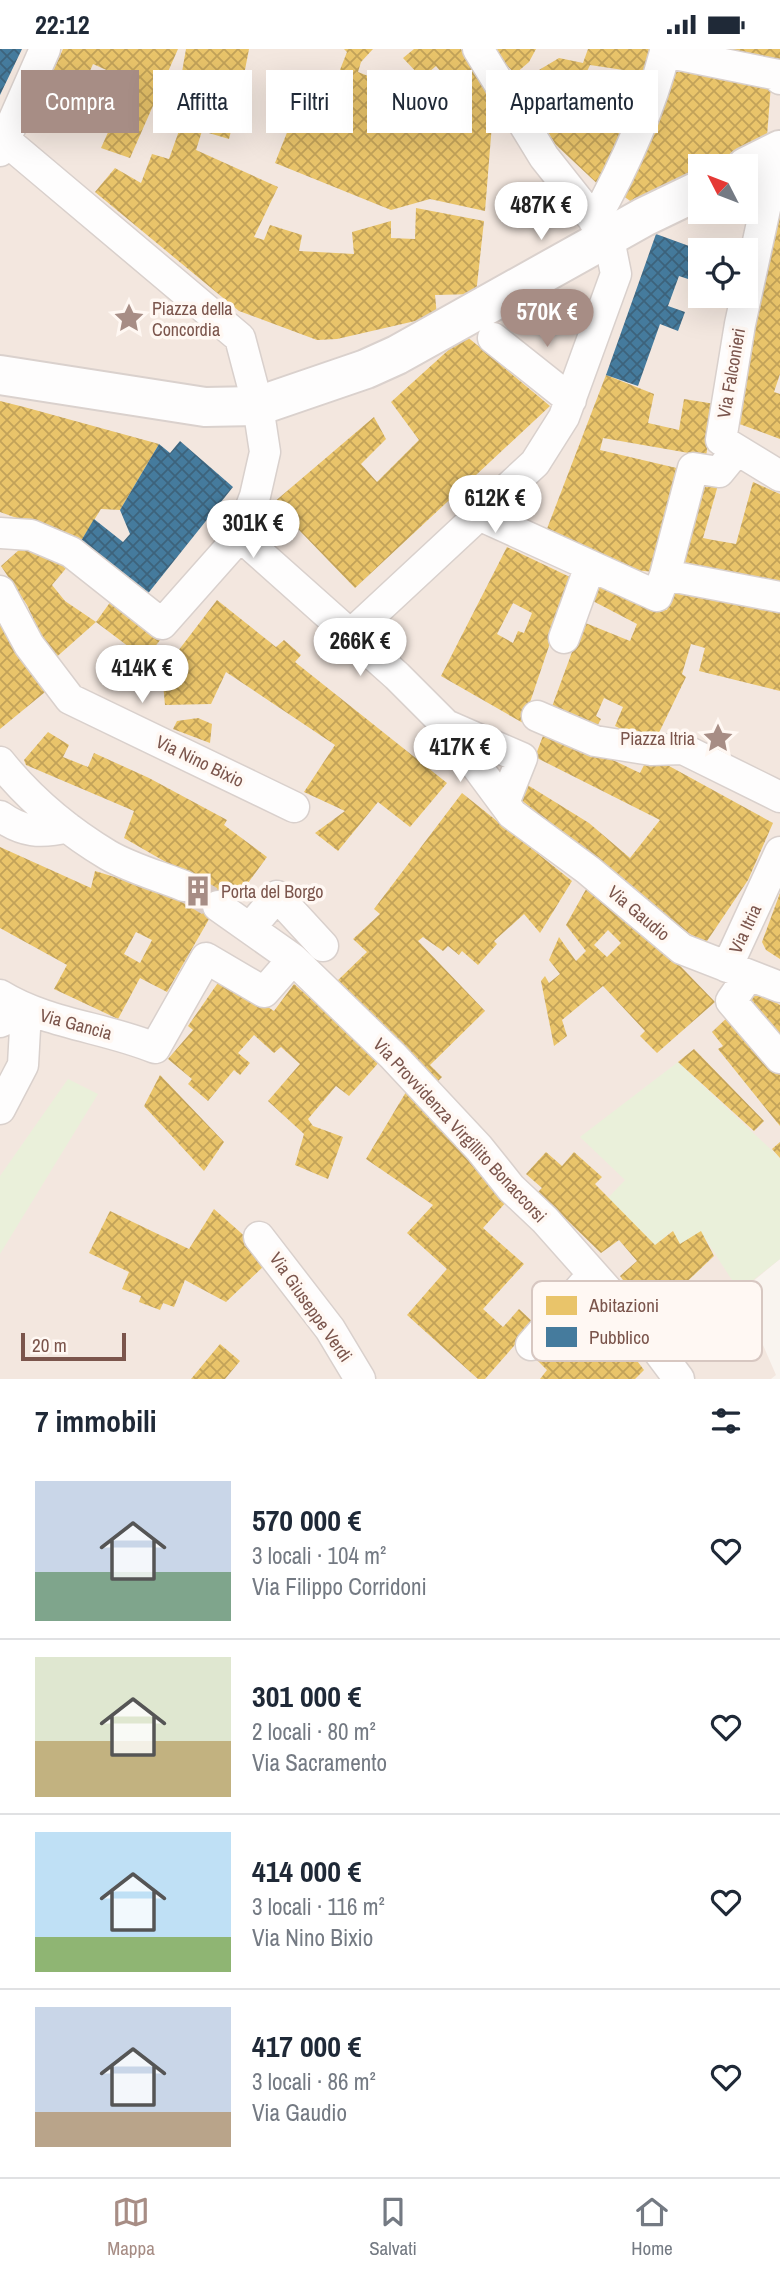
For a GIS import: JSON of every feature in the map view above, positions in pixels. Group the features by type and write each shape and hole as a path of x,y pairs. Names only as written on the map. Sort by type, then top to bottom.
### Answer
{"street":[{"path":"0,533 31,535 71,552 162,624 240,536 255,496 265,451 258,406 240,338 5,140 45,49"},
{"path":"350,635 535,463 567,408 616,274 602,230 544,157 478,49"},
{"path":"602,230 611,191 652,93 665,50 778,75 780,79"},
{"name":"Via Falconieri","path":"737,450 721,440 740,324 770,186 765,158"},
{"path":"0,375 205,407 258,406 480,327 602,230 644,217 688,196"},
{"path":"480,327 567,408"},
{"path":"480,515 657,596 693,468 719,472 737,450 780,476"},
{"path":"240,536 446,725 522,758 508,808"},
{"path":"564,638 590,566"},
{"path":"664,575 780,597"},
{"name":"Via Nino Bixio","path":"0,591 29,645 70,699 294,807"},
{"path":"537,716 595,741 651,750 683,749 780,797"},
{"name":"Via Gaudio","path":"446,725 508,808 588,870 682,949 780,987"},
{"path":"0,762 18,784 67,827 109,856 184,886"},
{"path":"0,816 45,833 67,827"},
{"name":"Via Itria","path":"780,852 730,1001 780,1058"},
{"path":"250,928 276,896 323,946"},
{"name":"Via Provvidenza Virgillito Bonaccorsi","path":"218,906 293,959 393,1056 598,1281"},
{"name":"Via Gancia","path":"0,995 13,1016 129,1038 155,1048 205,958 264,992 293,959"},
{"path":"0,1109 23,1065 13,1016"},
{"name":"Via Giuseppe Verdi","path":"259,1237 330,1329 360,1379"},
{"path":"587,1281 592,1275"},
{"name":"Via Provvidenza Virgillito Bonaccorsi","path":"666,1361 679,1379"}],"shaded area":[{"path":"0,49 780,49 780,1259 753,1281 532,1281 532,1361 762,1361 762,1343 776,1375 771,1379 0,1379"}],"green space":[{"path":"678,1062 780,1158 780,1259 752,1281 733,1281 701,1232 680,1244 672,1231 655,1245 608,1198 625,1180 580,1137"},
{"path":"68,1079 98,1094 0,1254 0,1176"}],"building: Abitazioni":[{"path":"63,49 178,49 169,70 153,70 153,106 130,158 101,148 108,133 139,133 139,70 106,70 93,64 90,70 54,70"},
{"path":"186,49 249,49 245,70 182,70"},
{"path":"344,49 373,49 361,62 358,72 367,76 367,133 472,133 472,70 439,70 436,66 431,70 414,70 403,58 414,49 461,49 486,87 486,133 491,133 485,211 430,199 391,210 275,163 287,133 353,133 353,70 340,70 347,52"},
{"path":"492,49 536,49 529,62 520,70 511,70"},
{"path":"588,49 657,49 653,70 623,70 590,65 588,70 539,70 559,58 583,63"},
{"path":"726,49 780,49 780,64 726,50"},
{"path":"669,69 771,85 767,136 731,154 688,154 688,176 633,203 618,192 642,133 658,133 658,96"},
{"path":"178,133 201,133 196,150 278,187 254,237 264,240 270,225 302,235 299,251 354,254 352,232 391,221 391,238 415,239 416,208 484,221 476,294 435,295 437,316 337,339 317,340 239,311 95,192 115,168 141,183 152,154 169,159"},
{"path":"209,133 230,133 229,139"},
{"path":"549,133 628,133 604,190 555,144"},
{"path":"780,193 780,374 774,392 780,394 780,439 734,422 755,326 749,324 753,308 758,308 758,286"},
{"path":"465,335 550,406 355,588 273,503 374,417 386,439 361,464 377,482 419,440 391,402"},
{"path":"606,375 654,394 648,423 679,430 684,399 715,404 706,456 603,438 600,450 685,470 654,572 634,570 545,534"},
{"path":"0,401 159,444 120,510 101,509 81,541 0,512"},
{"path":"696,479 718,485 703,538 713,540 736,544 753,482 780,494 780,587 676,569"},
{"path":"29,541 68,566 52,585 65,601 96,622 52,661 32,638 39,631 27,605 1,566"},
{"path":"507,547 572,578 523,723 441,676","holes":["513,603 532,613 524,633 518,631 513,643 497,634"]},
{"path":"598,579 667,610 674,582 780,608 780,691 699,671 705,648 691,644 682,674 686,677 653,745 615,726 623,707 604,698 596,716 601,719 595,730 550,712 583,622 630,641 637,624 591,600"},
{"path":"217,600 276,647 284,640 301,655 295,662 447,783 410,827 378,802 338,851 315,833 345,811 304,792 335,745 226,672 211,704 165,705 162,672"},
{"path":"111,601 161,639 145,659 96,622"},
{"path":"0,612 50,688 0,729"},
{"path":"198,718 212,724 210,743 173,729 177,721"},
{"path":"546,728 640,773 649,755 773,823 748,880 705,944 671,921 520,799 526,784 589,823 630,858 660,820 535,757"},
{"path":"48,732 69,745 63,757 88,767 94,753 149,778 227,820 224,825 267,857 234,902 212,914 167,992 140,978 118,1019 54,989 67,965 0,928 0,847 91,888 95,871 177,896 190,876 124,838 134,811 26,765 24,760","holes":["136,932 152,940 140,963 124,954"]},
{"path":"462,793 572,881 540,933 524,914 494,941 497,944 478,965 462,951 459,955 448,946 443,951 423,937 418,941 485,1011 430,1065 442,1077 434,1085 335,983 367,952 353,939 380,914 374,909"},
{"path":"589,884 658,943 715,1002 657,1053 640,1036 645,1031 603,986 562,1020 567,1036 554,1046 541,981 545,976 549,983 560,974 549,960 559,937 576,961 586,951 566,925","holes":["608,930 621,943 607,957 594,945"]},
{"path":"780,893 780,959 766,950 762,942"},
{"path":"222,977 274,1011 294,984 381,1060 349,1096 336,1086 308,1119 313,1126 343,1137 328,1179 295,1165 304,1134 268,1101 300,1064 281,1047 274,1053 254,1035 238,1053 250,1063 240,1075 234,1070 208,1101 188,1084 192,1079 168,1059 193,1030 188,1026"},
{"path":"757,990 780,1005 780,1043 741,1009"},
{"path":"731,1014 780,1075 780,1126 718,1049 723,1046 712,1032"},
{"path":"694,1049 764,1121 754,1131 678,1062"},
{"path":"160,1075 224,1142 204,1171 144,1106"},
{"path":"406,1092 474,1158 507,1201 483,1228 524,1264 483,1309 503,1327 519,1309 532,1321 532,1325 485,1379 478,1379 407,1315 447,1269 407,1233 433,1205 366,1159"},
{"path":"780,1142 780,1158 772,1149"},
{"path":"546,1152 562,1166 574,1152 602,1177 595,1184 655,1245 673,1231 680,1244 701,1231 714,1256 688,1281 624,1281 620,1276 637,1261 619,1240 601,1253 538,1192 542,1188 526,1174"},
{"path":"214,1209 249,1240 244,1245 266,1264 226,1302 185,1280 174,1307 163,1303 160,1310 139,1302 141,1296 122,1289 129,1272 89,1253 110,1211 189,1249"},
{"path":"220,1344 240,1361 225,1379 191,1379"},
{"path":"538,1361 637,1361 644,1370 635,1379 540,1379 547,1370"}],"building: Pubblico":[{"path":"0,49 22,49 0,95"},
{"path":"656,234 688,246 688,279 679,276 668,306 685,312 678,331 660,324 638,386 606,375"},
{"path":"180,441 233,487 146,596 81,541 94,519 123,542 130,534 120,510 159,444 170,453"}],"tunnel":[{"path":"184,886 218,906"}],"place":[{"name":"Piazza della Concordia","path":"129,318"},
{"name":"Piazza Itria","path":"718,738"},
{"name":"Porta del Borgo","path":"198,891"}]}
